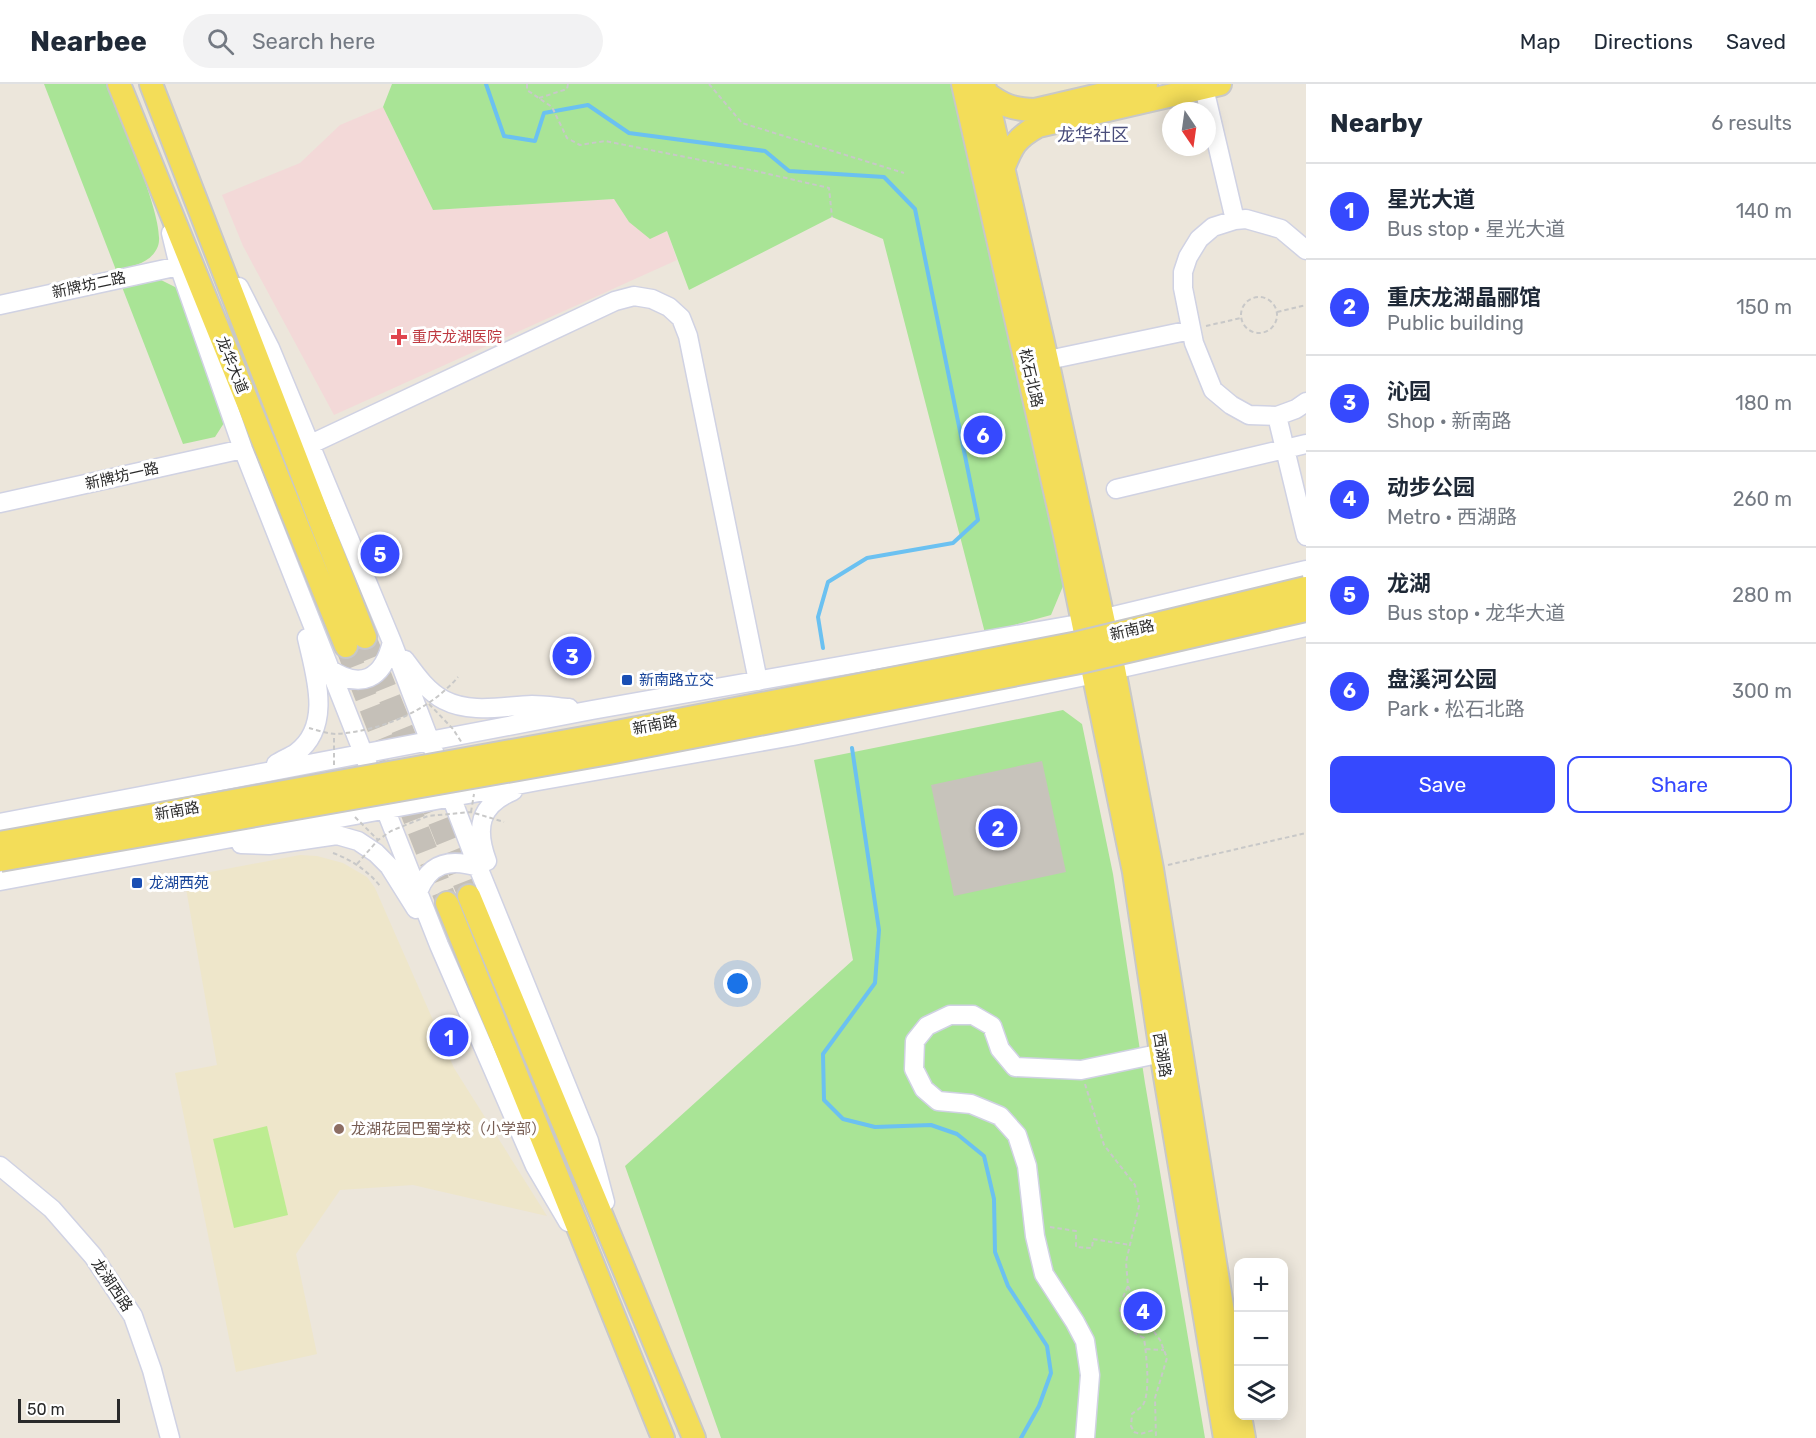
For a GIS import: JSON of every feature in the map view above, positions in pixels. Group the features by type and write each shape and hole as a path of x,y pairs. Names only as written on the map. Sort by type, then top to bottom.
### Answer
{"main road":[{"name":"龙华大道","path":"119,84 158,182 356,641 151,84"},
{"name":"松石北路","path":"963,84 1037,362 1104,672"},
{"path":"985,88 1002,105 1035,110 1146,84"},
{"path":"1004,169 1011,148 1022,135 1038,126 1212,86"},
{"name":"松石北路","path":"985,88 1004,169 1037,362"},
{"name":"新南路","path":"0,843 606,734 1044,650 1306,588"},
{"name":"新南路","path":"0,860 678,739 1080,662 1306,610"},
{"name":"西湖路","path":"1104,672 1152,869 1171,1051 1225,1438"},
{"name":"西湖路","path":"1104,672 1134,872 1234,1380"},
{"path":"469,896 694,1438"},
{"path":"447,903 663,1438"},
{"path":"1241,1420 1244,1438"}],"street":[{"path":"1212,86 1235,220"},
{"path":"158,182 179,266 243,449 438,945 535,1166 591,1261"},
{"path":"201,215 270,348 392,642 478,867 589,1141 617,1251"},
{"path":"1306,250 1281,229 1246,219 1235,220 1214,227 1199,239 1188,257 1183,272 1194,343 1213,390 1231,405 1249,415 1277,416 1296,409 1306,402"},
{"name":"新牌坊二路","path":"0,305 179,266"},
{"path":"311,444 615,301 634,296 652,299 669,307 681,318 688,336 758,681"},
{"path":"1037,362 1191,330"},
{"path":"1277,416 1306,536"},
{"path":"1116,489 1306,444"},
{"name":"新牌坊一路","path":"0,503 243,449"},
{"name":"新南路","path":"0,823 364,752 1094,620 1306,570"},
{"path":"259,773 297,752 309,739 319,710 318,692 298,592"},
{"path":"0,881 793,735 1104,672 1306,627"},
{"path":"328,668 340,677 351,680 362,680 372,676 383,667 389,656 392,642"},
{"path":"392,642 417,676 444,700 466,706 491,708 533,705 592,710"},
{"path":"504,932 496,886 480,841 480,827 493,802 538,781"},
{"path":"203,843 269,845 337,835 358,841 376,853 389,866 438,945"},
{"path":"418,891 423,878 432,870 447,863 462,861 478,867"},
{"path":"1085,1438 1090,1375 1084,1341 1075,1322 1044,1274 1034,1226 1027,1166 1017,1135 1000,1116 971,1104 938,1101 924,1089 914,1069 915,1041 927,1026 950,1015 973,1015 992,1026 1000,1049 1015,1067 1081,1070 1171,1051"},
{"name":"龙湖西路","path":"0,1166 59,1217 93,1256 133,1316 152,1370 170,1438"}],"path":[{"path":"527,84 527,90 552,107 567,138 580,145 605,141 829,188 832,217"},
{"path":"539,98 567,89 568,84"},
{"path":"709,84 742,123 904,173"},
{"path":"1255,297 1268,299 1276,312 1276,321 1273,326 1262,333 1250,331 1245,327 1241,318 1245,304 1255,297"},
{"path":"1276,312 1306,305"},
{"path":"1191,330 1241,318"},
{"path":"309,728 334,734 393,721 420,708 458,677"},
{"path":"451,685 456,688"},
{"path":"357,864 378,840 391,831 429,816 471,812 504,822"},
{"path":"494,828 500,814"},
{"path":"1152,869 1306,834"},
{"path":"332,852 357,864 381,887"},
{"path":"1081,1070 1104,1145 1135,1185 1139,1206 1126,1262 1128,1286 1141,1314 1160,1340 1167,1358 1155,1398 1156,1438"},
{"path":"1034,1226 1076,1231 1076,1247 1092,1248 1093,1239 1130,1245"},
{"path":"1128,1286 1120,1302 1121,1318 1126,1328 1144,1338 1147,1384 1143,1404 1132,1414 1131,1426 1134,1432 1140,1434 1156,1430"},
{"path":"1132,1295 1126,1308 1129,1318 1137,1327 1151,1328"},
{"path":"1146,1349 1164,1350"}],"shaded area":[{"path":"994,84 1108,84 1028,102"},
{"name":"重庆龙湖医院","path":"383,107 433,210 614,199 629,222 667,231 677,260 334,415 243,246 222,195 300,163 340,125"},
{"name":"龙湖花园巴蜀学校（小学部）","path":"300,855 317,856 343,863 367,877 375,888 454,1068 547,1216 413,1185 340,1190 296,1254 317,1354 236,1372 175,1073 217,1065 184,877"}],"green space":[{"path":"44,84 106,84 140,167 155,215 159,233 158,246 151,257 146,260 116,270"},
{"path":"392,84 952,84 1066,579 1051,615 985,633 883,239 832,217 689,290 667,231 650,239 629,222 614,199 433,210 383,107"},
{"path":"159,279 177,288 224,423 215,437 183,444 122,287"},
{"path":"1063,710 1082,724 1113,874 1145,1083 1205,1438 721,1438 625,1166 853,960 814,760"},
{"path":"267,1126 288,1215 234,1228 213,1139"}],"building":[{"path":"1042,761 1066,872 954,896 931,785"}],"waterway":[{"path":"486,84 504,136 535,141 544,113 588,105 629,133 765,151 789,171 884,177 915,209 978,520 953,543 867,558 828,582 818,617 823,648"},
{"path":"852,748 879,930 875,983 823,1054 824,1100 843,1119 875,1127 931,1125 957,1134 984,1156 994,1199 995,1252 1008,1286 1047,1346 1051,1373 1039,1406 1021,1438"}],"tunnel":[{"path":"365,637 469,896"},
{"path":"346,646 447,903"}],"place":[{"name":"重庆龙湖医院","path":"399,337"},
{"name":"盘溪河公园","path":"983,435"},
{"name":"龙湖","path":"380,554"},
{"name":"沁园","path":"572,656"},
{"name":"新南路立交","path":"627,680"},
{"name":"重庆龙湖晶郦馆","path":"998,828"},
{"name":"龙湖西苑","path":"137,883"},
{"name":"星光大道","path":"449,1037"},
{"name":"龙湖花园巴蜀学校（小学部）","path":"339,1129"},
{"name":"动步公园","path":"1143,1311"}],"district":[{"name":"龙华社区","path":"1093,135"}]}
